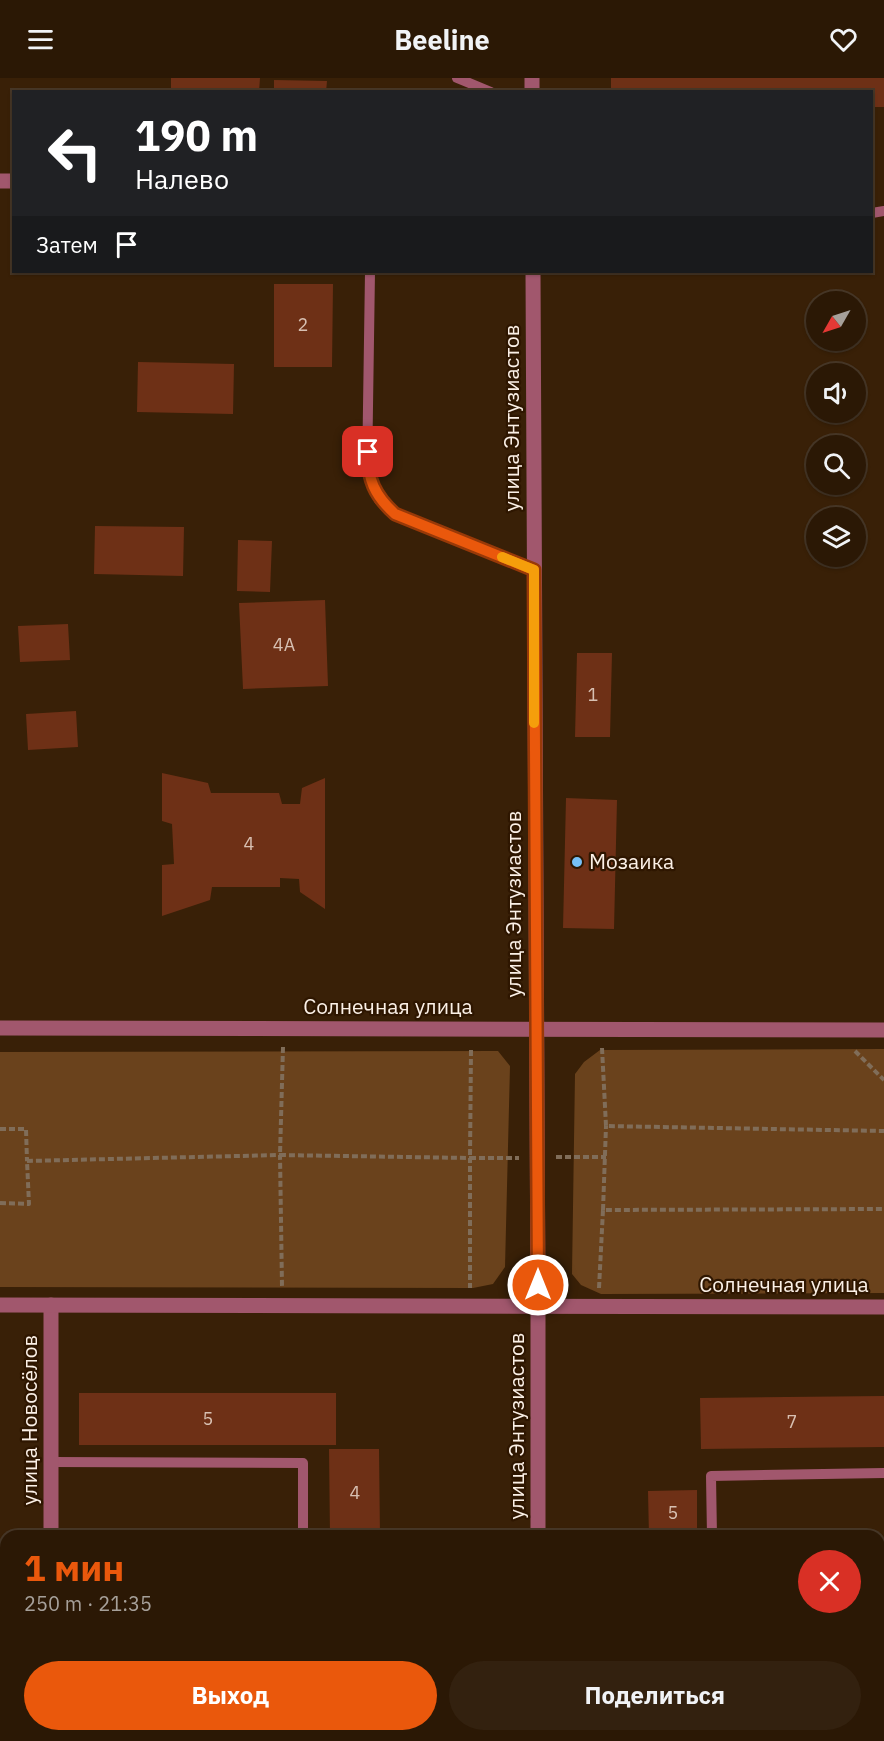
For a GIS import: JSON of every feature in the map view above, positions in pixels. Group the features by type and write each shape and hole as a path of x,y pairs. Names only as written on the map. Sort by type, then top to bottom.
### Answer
{"street":[{"name":"улица Энтузиастов","path":"532,273 538,1530"},
{"name":"Солнечная улица","path":"0,1028 884,1030"},
{"name":"Солнечная улица","path":"0,1305 884,1307"},
{"name":"улица Новосёлов","path":"51,1305 51,1530"}],"lane":[{"path":"457,78 486,90"},
{"path":"370,273 368,474 380,500 395,514 534,570"},
{"path":"51,1462 303,1463 303,1530"},
{"path":"712,1530 711,1476 884,1473"}],"path":[{"path":"283,1305 280,1155 284,1028"},
{"path":"470,1306 471,1029"},
{"path":"598,1306 606,1157 601,1029"},
{"path":"835,1030 884,1080"},
{"path":"606,1126 884,1131"},
{"path":"0,1129 26,1129 29,1204 0,1203"},
{"path":"27,1161 280,1155 470,1158 606,1157"},
{"path":"603,1210 884,1209"}],"shaded area":[{"path":"884,1049 884,1293 601,1294 581,1285 572,1274 575,1074 584,1062 600,1050"},
{"path":"498,1051 510,1066 505,1267 493,1284 473,1288 0,1287 0,1052"}],"building":[{"path":"171,78 260,78 259,90 171,90"},
{"path":"611,78 884,78 884,107 873,107 873,90 611,90"},
{"path":"274,80 327,81 326,90 274,90"},
{"path":"274,284 333,284 332,367 274,367"},
{"path":"138,362 234,364 233,414 137,412"},
{"path":"95,526 184,527 183,576 94,574"},
{"path":"238,540 272,541 270,592 237,591"},
{"path":"325,600 328,686 243,689 239,603"},
{"path":"68,624 70,660 20,662 18,626"},
{"path":"577,653 612,653 610,737 575,737"},
{"path":"76,711 78,747 28,750 26,714"},
{"path":"162,773 208,783 211,793 279,793 282,804 300,804 302,788 325,778 325,909 300,892 299,879 280,878 280,887 212,887 210,900 162,916 162,865 174,864 172,824 162,821"},
{"path":"566,798 617,800 614,929 563,928"},
{"path":"79,1393 336,1393 336,1445 79,1445"},
{"path":"884,1396 884,1447 701,1449 700,1398"},
{"path":"329,1449 379,1449 380,1530 330,1530"},
{"path":"697,1490 697,1530 649,1530 648,1491"}],"slow traffic":[{"path":"502,557 534,570 534,723"}],"place":[{"name":"Мозаика","path":"577,862"}],"route":[{"path":"368,452 368,474 380,500 395,514 534,570 538,1285"}]}
